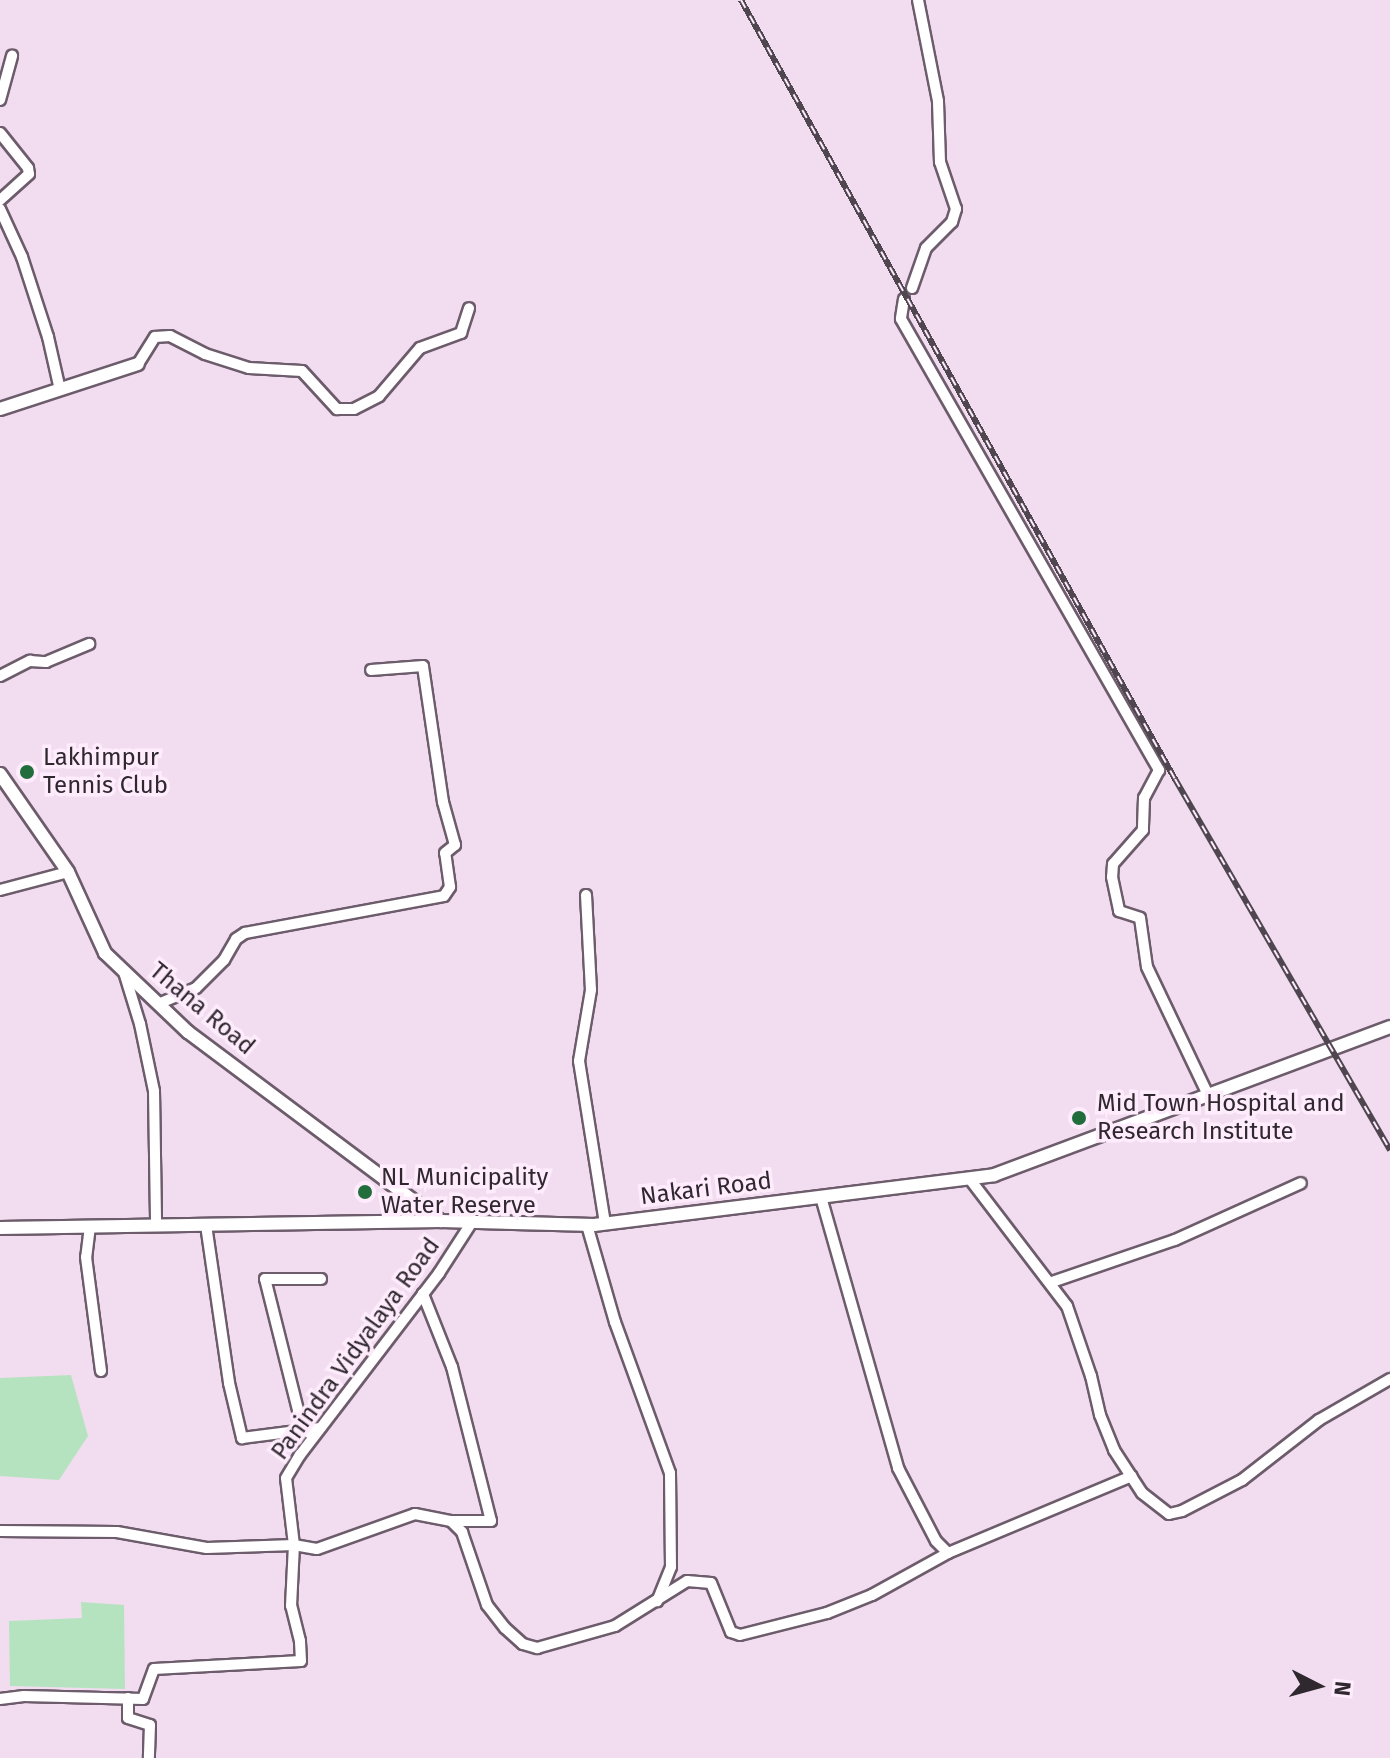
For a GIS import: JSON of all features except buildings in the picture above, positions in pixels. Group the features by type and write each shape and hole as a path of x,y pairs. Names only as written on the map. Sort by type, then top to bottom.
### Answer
{"street":[{"path":"912,288 926,248 952,222 956,209 940,162 938,101 918,0"},
{"path":"0,100 12,56"},
{"path":"0,133 28,168 29,174 0,200"},
{"path":"0,209 22,257 48,337 60,390"},
{"path":"904,299 901,319 1159,770 1144,798 1143,830 1111,868 1119,911 1140,918 1147,967 1208,1095"},
{"path":"0,409 138,364 155,337 170,336 205,354 249,368 302,371 337,409 354,409 379,396 420,348 461,333 469,308"},
{"path":"0,676 30,661 46,662 89,644"},
{"path":"158,1004 196,988 224,960 236,939 245,933 444,896 450,887 445,853 455,845 443,802 423,666 371,670"},
{"name":"Thana Road","path":"0,774 68,872 105,953 188,1032 441,1221"},
{"path":"0,890 68,872"},
{"path":"586,895 591,990 579,1061 605,1224"},
{"path":"123,970 140,1024 154,1091 156,1225"},
{"name":"Nakari Road","path":"0,1228 392,1221 587,1225 994,1175 1390,1027"},
{"path":"969,1178 1002,1226 1052,1282 1067,1306 1100,1415 1114,1450 1142,1493 1169,1514 1182,1511 1242,1480 1319,1420 1390,1379"},
{"path":"1052,1282 1175,1240 1301,1183"},
{"path":"392,1221 403,1193"},
{"path":"821,1197 898,1468 923,1520 948,1553"},
{"name":"Panindra Vidyalaya Road","path":"128,1698 143,1699 154,1669 301,1661 300,1641 291,1606 294,1545 286,1478 310,1434 320,1428 423,1294 472,1222"},
{"path":"206,1225 229,1383 242,1438 310,1434 291,1386 265,1279 321,1279"},
{"path":"587,1225 619,1337 670,1473 671,1567 657,1601"},
{"path":"90,1226 86,1257 101,1371"},
{"path":"0,1531 117,1532 207,1548 294,1545 317,1549 415,1514 451,1521 491,1521 452,1367 423,1294"},
{"path":"451,1521 462,1532 487,1605 523,1644 537,1648 615,1626 687,1581 711,1583 731,1632 740,1635 827,1613 872,1595 948,1553 1132,1476"},
{"path":"0,1699 24,1696 128,1698 128,1718 150,1725 149,1758"}],"green space":[{"path":"71,1375 88,1436 59,1480 0,1476 0,1378"},
{"path":"81,1602 124,1605 125,1689 10,1686 9,1621 82,1618"}],"railway":[{"path":"741,0 1175,779 1390,1150"}],"place":[{"name":"Lakhimpur Tennis Club","path":"27,772"},
{"name":"Mid Town Hospital and Research Institute","path":"1079,1118"},
{"name":"NL Municipality Water Reserve","path":"365,1192"}]}
